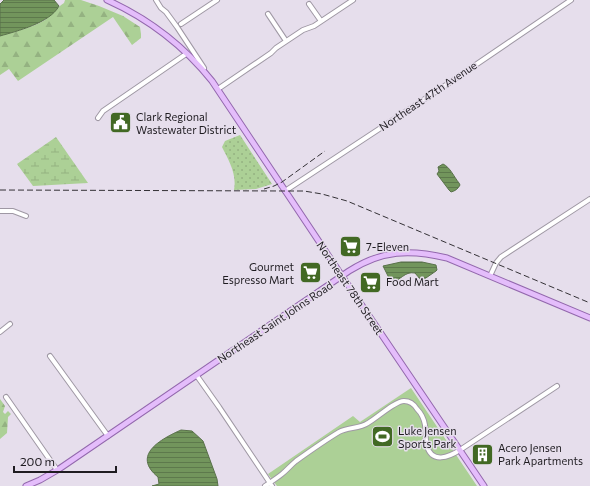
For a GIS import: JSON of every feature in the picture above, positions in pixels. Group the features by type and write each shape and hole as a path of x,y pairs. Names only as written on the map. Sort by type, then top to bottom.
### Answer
{"main road":[{"name":"Northeast 78th Street","path":"107,0 150,23 164,34 206,74 218,89 484,486"},
{"name":"Northeast Saint Johns Road","path":"26,486 57,470 342,276 358,266 380,257 412,252 447,258 590,318"}],"street":[{"path":"156,0 192,48 206,74"},
{"path":"181,24 217,0"},
{"path":"218,89 286,41 303,30 321,22 353,0"},
{"name":"Northeast 47th Avenue","path":"286,191 571,0"},
{"path":"309,4 321,22"},
{"path":"268,14 286,41"},
{"path":"98,118 104,112 186,54"},
{"path":"490,276 501,257 590,199"},
{"path":"0,211 13,211 26,216"},
{"path":"0,332 10,324"},
{"path":"50,356 108,436"},
{"path":"196,376 219,407 271,484"},
{"path":"265,486 271,484 296,461 341,431 367,424 401,401 407,401 414,405 425,426 426,445 430,452 435,456 443,458 460,450 557,386"},
{"path":"6,397 57,470"}],"green space":[{"path":"65,0 81,0 123,16 140,27 141,38 132,45 113,17 18,81 9,69 0,75 0,36 40,23 50,16 64,3"},
{"path":"240,135 272,184 256,189 234,190 235,184 233,173 222,147 225,141"},
{"path":"56,137 88,183 33,186 17,164"},
{"name":"Luke Jensen Sports Park","path":"411,388 477,486 277,486 268,474 353,416 360,422"},
{"path":"0,399 5,406 3,412 5,414 8,411 11,414 8,417 7,433 0,439"}],"shaded area":[{"path":"4,0 54,0 59,6 55,12 41,22 0,36 0,4"},
{"path":"443,164 450,170 460,185 452,192 437,174 439,171 438,167"},
{"path":"401,262 422,262 436,265 437,270 423,280 420,279 415,273 408,273 391,282 383,266"},
{"path":"181,430 192,431 203,441 217,479 218,486 152,486 159,484 158,477 150,469 147,462 148,455 158,443"}],"railway":[{"path":"264,189 282,182 325,151"},
{"path":"0,190 304,191 322,194 347,201 590,303"}],"place":[{"name":"Clark Regional Wastewater District","path":"121,123"},
{"name":"7-Eleven","path":"350,247"},
{"name":"Gourmet Espresso Mart","path":"310,273"},
{"name":"Food Mart","path":"370,282"},
{"name":"Luke Jensen Sports Park","path":"383,437"},
{"name":"Acero Jensen Park Apartments","path":"482,454"}]}
